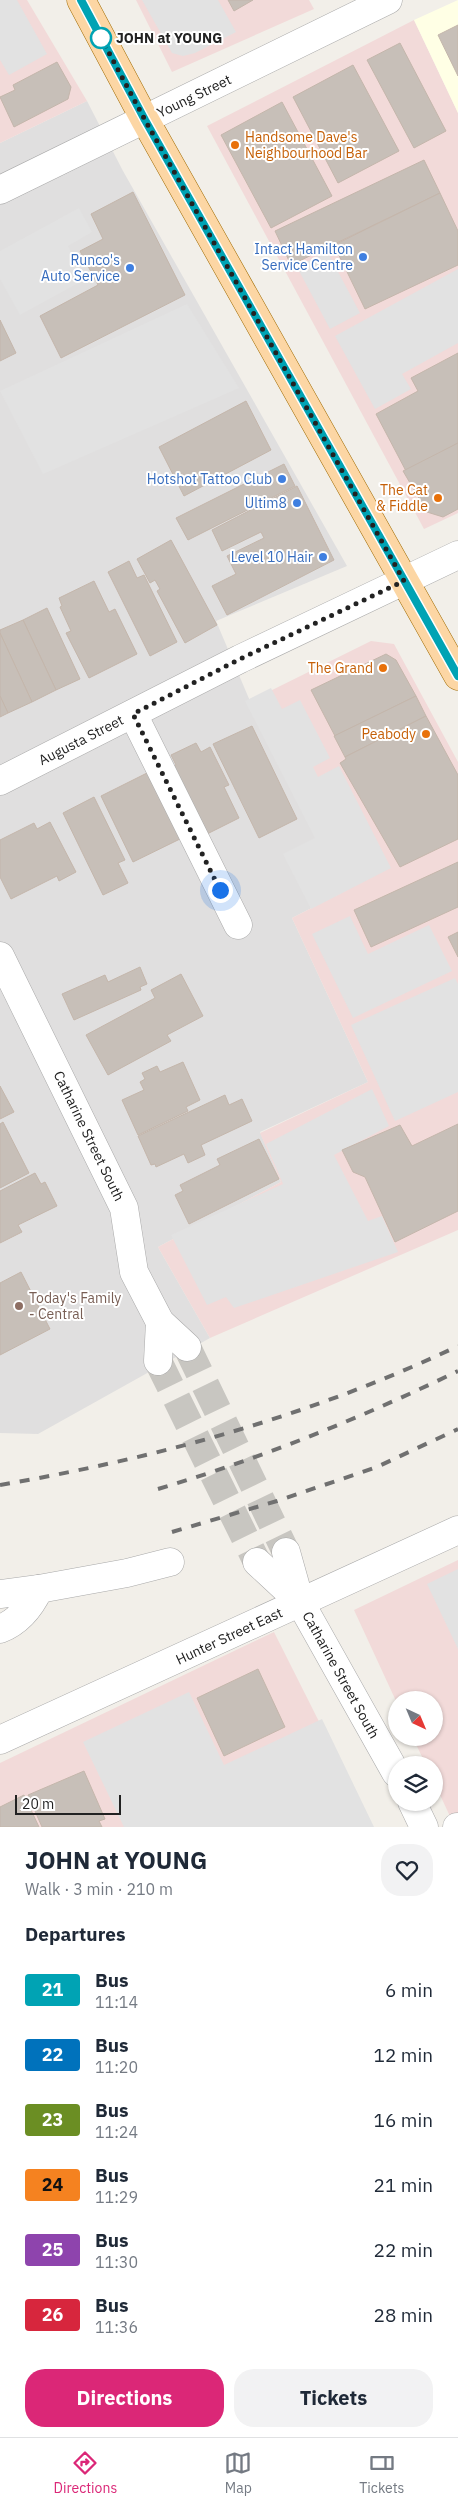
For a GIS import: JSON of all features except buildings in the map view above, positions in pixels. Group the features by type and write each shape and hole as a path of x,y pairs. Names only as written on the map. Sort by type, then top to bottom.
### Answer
{"main road":[{"path":"81,0 145,120 458,676"}],"street":[{"name":"Young Street","path":"0,190 388,0"},
{"name":"Augusta Street","path":"0,781 240,659 458,554"},
{"path":"133,714 238,926"},
{"name":"Catharine Street South","path":"0,956 124,1208 134,1272 160,1322 187,1347"},
{"path":"158,1361 160,1322"},
{"name":"Hunter Street East","path":"0,1740 458,1530"},
{"name":"Catharine Street South","path":"286,1552 300,1602 388,1759"},
{"path":"0,1594 127,1573 170,1562"},
{"name":"Catharine Street South","path":"257,1562 300,1602"},
{"path":"0,1629 9,1625 33,1603 39,1589"},
{"path":"416,1811 424,1827"}],"shaded area":[{"path":"0,0 27,0 87,101 0,143"},
{"path":"0,0 17,0 47,54 9,75 0,60"},
{"path":"136,0 309,0 314,9 172,72"},
{"path":"142,0 218,0 236,32 195,53 183,56 172,53"},
{"path":"458,0 458,113 414,20"},
{"path":"414,20 458,113 458,513 424,529 207,126"},
{"path":"87,101 123,171 347,566 216,621 250,701 345,891 292,918 368,1082 260,1132 281,1182 158,1247 210,1338 38,1434 0,1433 0,143"},
{"path":"79,208 92,232 68,246 86,279 20,315 0,279 0,251"},
{"path":"327,251 360,313 330,329 297,267"},
{"path":"458,269 458,343 402,374 411,389 375,409 335,336"},
{"path":"187,304 239,388 43,474 0,391"},
{"path":"371,641 394,644 458,762 458,1230 210,1338 158,1247 281,1182 260,1133 368,1082 292,918 345,891 250,701"},
{"path":"271,688 282,709 300,700 330,758 313,767 318,777 339,766 391,868 311,909 283,854 315,838 245,701"},
{"path":"350,916 368,954 429,925 452,971 353,1018 312,934"},
{"path":"455,978 458,984 458,1092 395,1121 351,1025"},
{"path":"372,1089 389,1126 334,1155 368,1221 382,1216 398,1252 234,1308 226,1297 207,1305 171,1235 283,1184 266,1144"},
{"path":"458,1560 458,1827 455,1827 443,1801 443,1756 422,1756 417,1746 443,1746 443,1691 391,1691 354,1610"},
{"path":"458,1569 458,1649 427,1584"},
{"path":"274,1632 372,1827 0,1827 0,1763"},
{"path":"189,1692 224,1765 322,1719 374,1827 124,1827 83,1742"}],"tunnel":[{"path":"187,1347 286,1552"},
{"path":"158,1361 257,1562"}],"railway":[{"path":"0,1485 118,1462 234,1431 347,1393 403,1371 458,1346"},
{"path":"158,1489 235,1464 311,1436 385,1405 458,1371"},
{"path":"172,1532 277,1501 377,1467 458,1429"}],"bus line":[{"name":"21","path":"81,0 145,120 458,676"}],"place":[{"name":"JOHN at YOUNG","path":"101,38"},
{"name":"Handsome Dave's Neighbourhood Bar","path":"235,145"},
{"name":"Intact Hamilton Service Centre","path":"363,257"},
{"name":"Runco's Auto Service","path":"130,268"},
{"name":"Hotshot Tattoo Club","path":"282,479"},
{"name":"The Cat & Fiddle","path":"438,498"},
{"name":"Ultim8","path":"297,503"},
{"name":"Level 10 Hair","path":"323,557"},
{"name":"The Grand","path":"383,668"},
{"name":"Peabody","path":"426,734"},
{"name":"Today's Family - Central","path":"19,1306"}],"route":[{"path":"101,38 145,120 404,581 240,659 133,714 220,890"}]}
